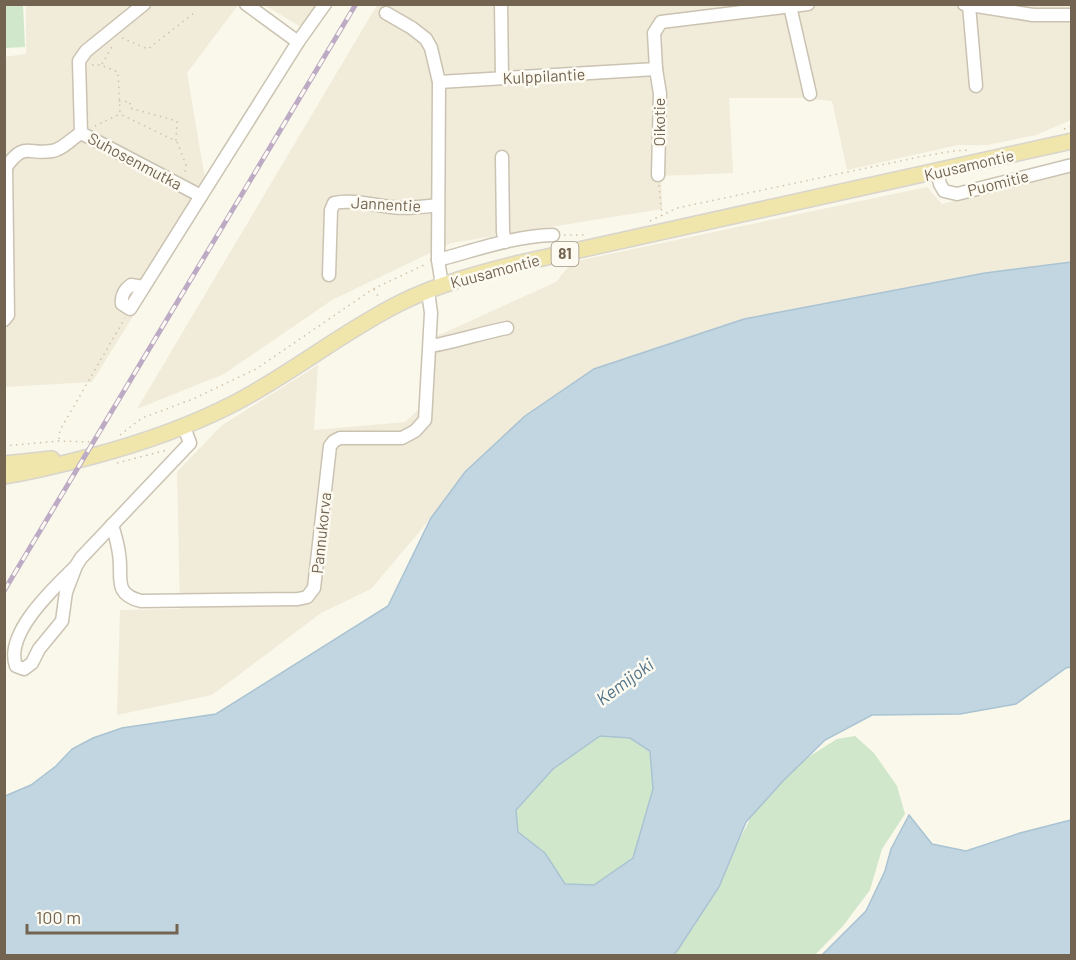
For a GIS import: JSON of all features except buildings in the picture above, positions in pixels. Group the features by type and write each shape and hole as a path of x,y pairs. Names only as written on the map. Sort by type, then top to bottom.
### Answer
{"main road":[{"name":"Kuusamontie","path":"4,464 93,449 121,449 184,427 267,386 362,324 401,302 435,288 520,263 937,172 1067,135"},
{"name":"Kuusamontie","path":"4,476 38,470 93,449"}],"street":[{"path":"80,66 79,61 86,51 144,4"},
{"path":"246,4 298,42"},
{"name":"Suhosenmutka","path":"130,309 298,42 325,4"},
{"path":"501,4 502,78"},
{"path":"656,69 654,33 661,22 758,7 808,4"},
{"path":"964,4 1033,15 1071,15"},
{"path":"969,5 976,86"},
{"path":"790,6 810,94"},
{"path":"386,13 426,39 431,48 439,82 438,260 435,288"},
{"name":"Suhosenmutka","path":"80,66 81,133 201,196"},
{"name":"Kulppilantie","path":"439,82 656,69"},
{"name":"Oikotie","path":"656,69 660,94 658,175"},
{"path":"4,320 8,315 6,167 16,154 26,150 54,151 81,133"},
{"path":"502,157 505,242"},
{"name":"Puomitie","path":"937,172 944,191 957,194 1071,165"},
{"name":"Jannentie","path":"329,275 331,210 334,203 343,201 417,208 438,205"},
{"path":"438,260 533,235 553,235"},
{"name":"Pannukorva","path":"112,525 120,556 120,583 122,591 130,598 141,602 307,597 315,588 330,446 340,438 402,438 415,431 425,420 431,313 435,288"},
{"path":"430,346 507,328"},
{"path":"76,566 66,592 62,621 39,649 32,663 24,669 16,666 13,658 15,648 32,612 190,443 184,427"}],"path":[{"path":"112,29 122,38 148,49 194,13"},
{"path":"101,65 113,45"},
{"path":"80,66 101,65 118,72 120,114"},
{"path":"119,101 130,102 130,108 177,121 176,141 186,165 185,175 180,185"},
{"path":"81,133 120,114"},
{"path":"120,114 176,141"},
{"path":"1067,135 1071,126"},
{"path":"651,220 677,208 919,157 974,150"},
{"path":"658,175 662,216"},
{"path":"553,235 590,235"},
{"path":"117,437 142,418 193,399 256,369 373,289 393,278 438,260"},
{"path":"373,289 381,299"},
{"path":"59,441 60,430 130,309"},
{"path":"193,399 196,406"},
{"path":"4,446 59,441 93,449"}],"shaded area":[{"path":"26,5 238,5 187,73 208,196 92,382 5,387 4,57 26,54"},
{"path":"264,5 330,5 313,34"},
{"path":"377,5 1071,5 1071,120 1036,135 987,145 958,145 847,170 832,101 804,98 729,98 733,173 661,176 662,209 451,243 332,300 224,374 137,409"},
{"path":"1071,171 1071,262 985,273 744,319 594,369 525,416 465,472 431,518 371,589 321,613 212,695 117,715 120,610 180,609 177,472 221,426 318,365 314,430 405,422 419,409 426,341 556,282 572,262 927,187 942,204"}],"green space":[{"path":"4,5 23,5 25,47 5,48"},
{"path":"599,736 630,738 650,751 653,789 633,858 594,885 565,884 545,853 517,832 516,810 553,769"},
{"path":"855,736 874,753 897,786 905,814 882,849 870,890 843,926 815,955 671,956 695,925 761,793 775,778 837,739"}],"water":[{"name":"Kemijoki","path":"1071,262 1071,667 1066,668 1016,704 960,714 872,715 825,740 783,781 746,822 719,887 673,955 5,955 5,796 31,785 56,766 72,749 93,738 122,728 216,714 388,606 431,518 465,472 525,416 594,369 744,319 985,273","holes":["600,736 630,738 650,751 653,789 633,858 594,885 565,884 545,853 518,832 516,810 553,769"]},
{"path":"909,815 932,844 966,851 1020,833 1071,820 1071,955 822,955 866,911 885,871 891,849"}],"railway":[{"path":"4,591 356,4"}]}
